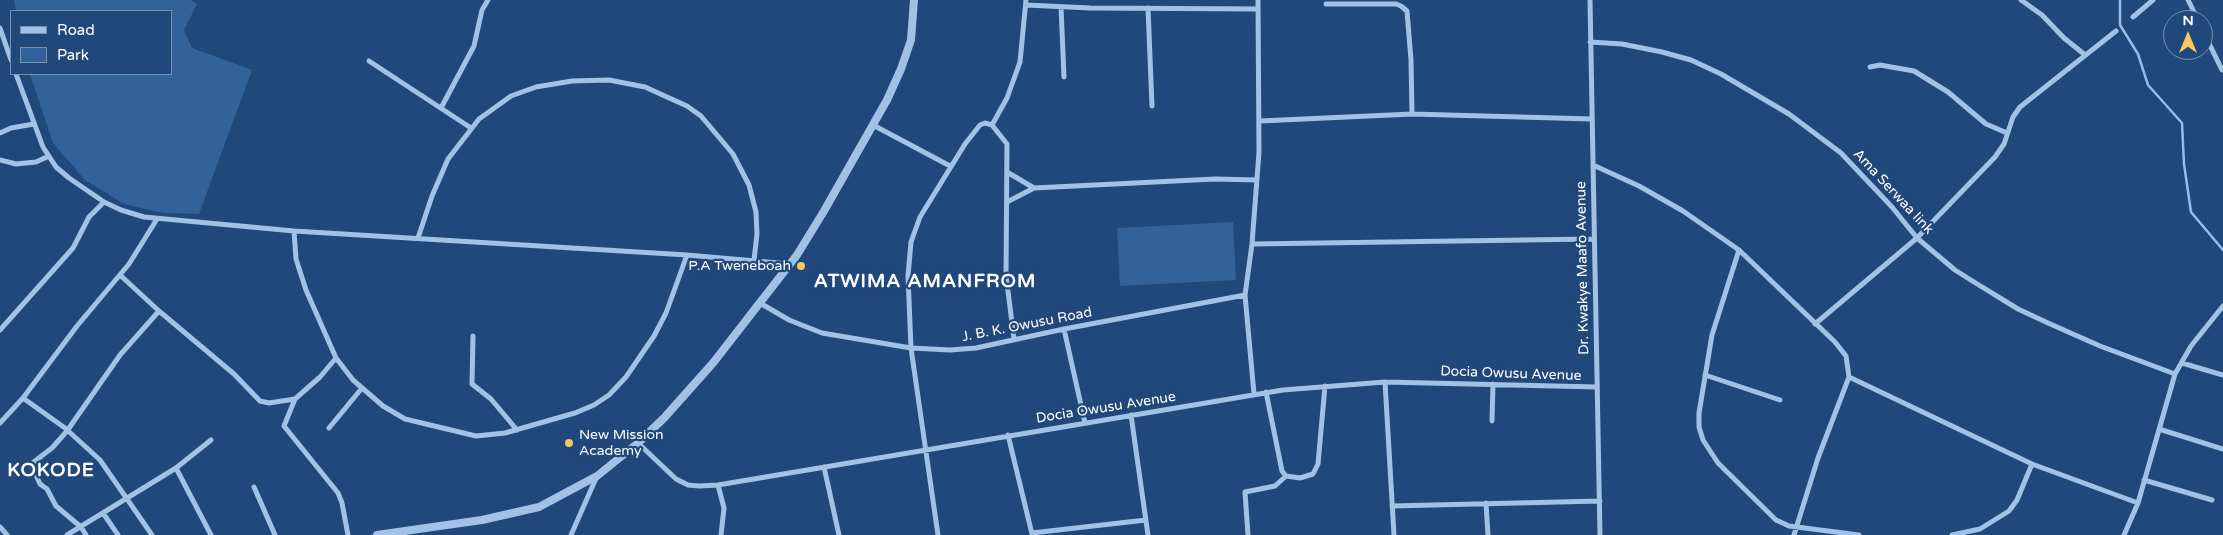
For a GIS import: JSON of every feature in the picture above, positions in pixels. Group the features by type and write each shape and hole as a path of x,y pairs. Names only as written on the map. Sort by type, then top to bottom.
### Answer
{"street":[{"path":"441,108 470,54 482,10 488,0"},
{"path":"377,535 482,520 529,510 557,499 597,476 638,443 664,418 708,368 760,303 790,264 824,211 887,100 908,49 914,0"},
{"path":"1254,394 1245,296 1252,244 1260,121 1258,0"},
{"name":"Dr. Kwakye Maafo Avenue","path":"1590,0 1600,535"},
{"path":"2021,0 2042,14 2064,38 2084,54"},
{"path":"2133,17 2153,0"},
{"path":"992,125 1012,87 1020,62 1026,2 1061,7 1258,9"},
{"path":"1326,4 1396,4 1407,11 1411,60 1412,114"},
{"path":"1061,7 1064,76"},
{"path":"1148,8 1152,106"},
{"path":"0,28 10,57"},
{"path":"1815,324 1918,238 1995,157 2004,144 2013,117 2020,107 2084,54 2116,31"},
{"name":"Ama Serwaa link","path":"1590,42 1635,46 1691,60 1721,74 1778,107 1809,128 1850,162 1918,238 1955,270 2018,309 2100,346 2175,374"},
{"path":"2213,52 2222,70"},
{"path":"369,61 470,128"},
{"path":"1870,66 1880,65 1914,71 1948,92 1986,124 2007,133"},
{"path":"16,75 34,124 56,167 104,202 130,214 156,219 294,231 687,254 790,264"},
{"path":"418,238 442,171 470,128 498,104 511,96 536,87 572,81 593,80 645,87 670,97 701,116 743,169 756,212 757,234 754,260"},
{"path":"1260,121 1412,114 1592,119"},
{"path":"938,535 924,450 911,348 908,276 911,242 920,217 950,166 978,127 984,123 992,125 1006,141 1006,275 1014,339"},
{"path":"0,133 11,128 34,124"},
{"path":"873,125 950,166"},
{"path":"0,160 16,164 36,162 49,156"},
{"path":"1593,165 1639,186 1710,229 1739,250 1846,356 1849,377 1818,458 1794,535"},
{"path":"1007,172 1034,188"},
{"path":"1007,202 1034,188 1215,179 1257,180"},
{"path":"0,330 73,248 89,217 104,202"},
{"path":"0,423 23,398 77,326 136,255 156,219"},
{"path":"294,231 294,250 300,272 336,358 353,380 392,413 422,424 476,436 491,436 516,430 585,410 602,400 618,386 648,346 658,329 687,254"},
{"path":"1252,244 1593,239"},
{"path":"1739,250 1717,316 1701,395 1699,427 1708,450 1718,463 1776,520 1796,528 1859,535"},
{"path":"120,275 159,312 234,374 260,401 269,403 295,399"},
{"name":"J. B. K. Owusu Road","path":"760,303 788,320 822,333 911,348 969,349 1064,329 1245,296"},
{"path":"2124,535 2138,503 2175,374 2191,346 2223,306"},
{"path":"86,535 81,527 56,506 47,489 40,484 31,464 52,448 67,431 120,355 159,312"},
{"path":"1064,329 1085,423"},
{"path":"473,336 471,382 491,399 516,430"},
{"path":"336,358 320,377 295,399 285,423 285,430 338,493 342,502 348,535"},
{"path":"2182,363 2223,375"},
{"path":"1705,375 1780,400"},
{"path":"1849,377 2032,464 2138,503"},
{"path":"1385,382 1394,535"},
{"name":"Docia Owusu Avenue","path":"638,443 681,482 694,486 718,485 1266,392 1385,382 1597,388"},
{"path":"1492,421 1493,384"},
{"path":"1248,535 1245,492 1275,486 1286,476 1309,477 1314,474 1325,386"},
{"path":"329,428 362,388"},
{"path":"1266,392 1281,467 1286,476"},
{"path":"23,398 67,431 100,460 152,535"},
{"path":"1131,416 1148,535"},
{"path":"2158,429 2223,449"},
{"path":"1008,435 1032,534 1146,520"},
{"path":"68,535 176,468 211,440"},
{"path":"1952,535 1980,528 2009,511 2017,500 2032,464"},
{"path":"824,466 839,535"},
{"path":"176,468 211,535"},
{"path":"571,535 597,476"},
{"path":"2144,480 2212,500"},
{"path":"718,485 724,508 721,535"},
{"path":"254,486 275,535"},
{"path":"1392,506 1600,501"},
{"path":"1486,504 1488,535"},
{"path":"103,513 118,535"},
{"path":"0,527 7,535"}],"green space":[{"path":"14,0 191,0 197,4 184,30 192,48 252,70 199,214 163,213 124,204 85,180 53,143 30,75 172,75 172,10 16,10"},
{"path":"1233,222 1236,280 1120,286 1117,228"}],"waterway":[{"path":"2120,0 2120,25 2138,54 2148,85 2182,123 2184,164 2191,212 2223,250"}],"place":[{"name":"P.A Tweneboah","path":"801,266"},
{"name":"New Mission Academy","path":"569,443"}],"district":[{"name":"ATWIMA AMANFROM","path":"925,282"},
{"name":"KOKODE","path":"51,471"}]}
